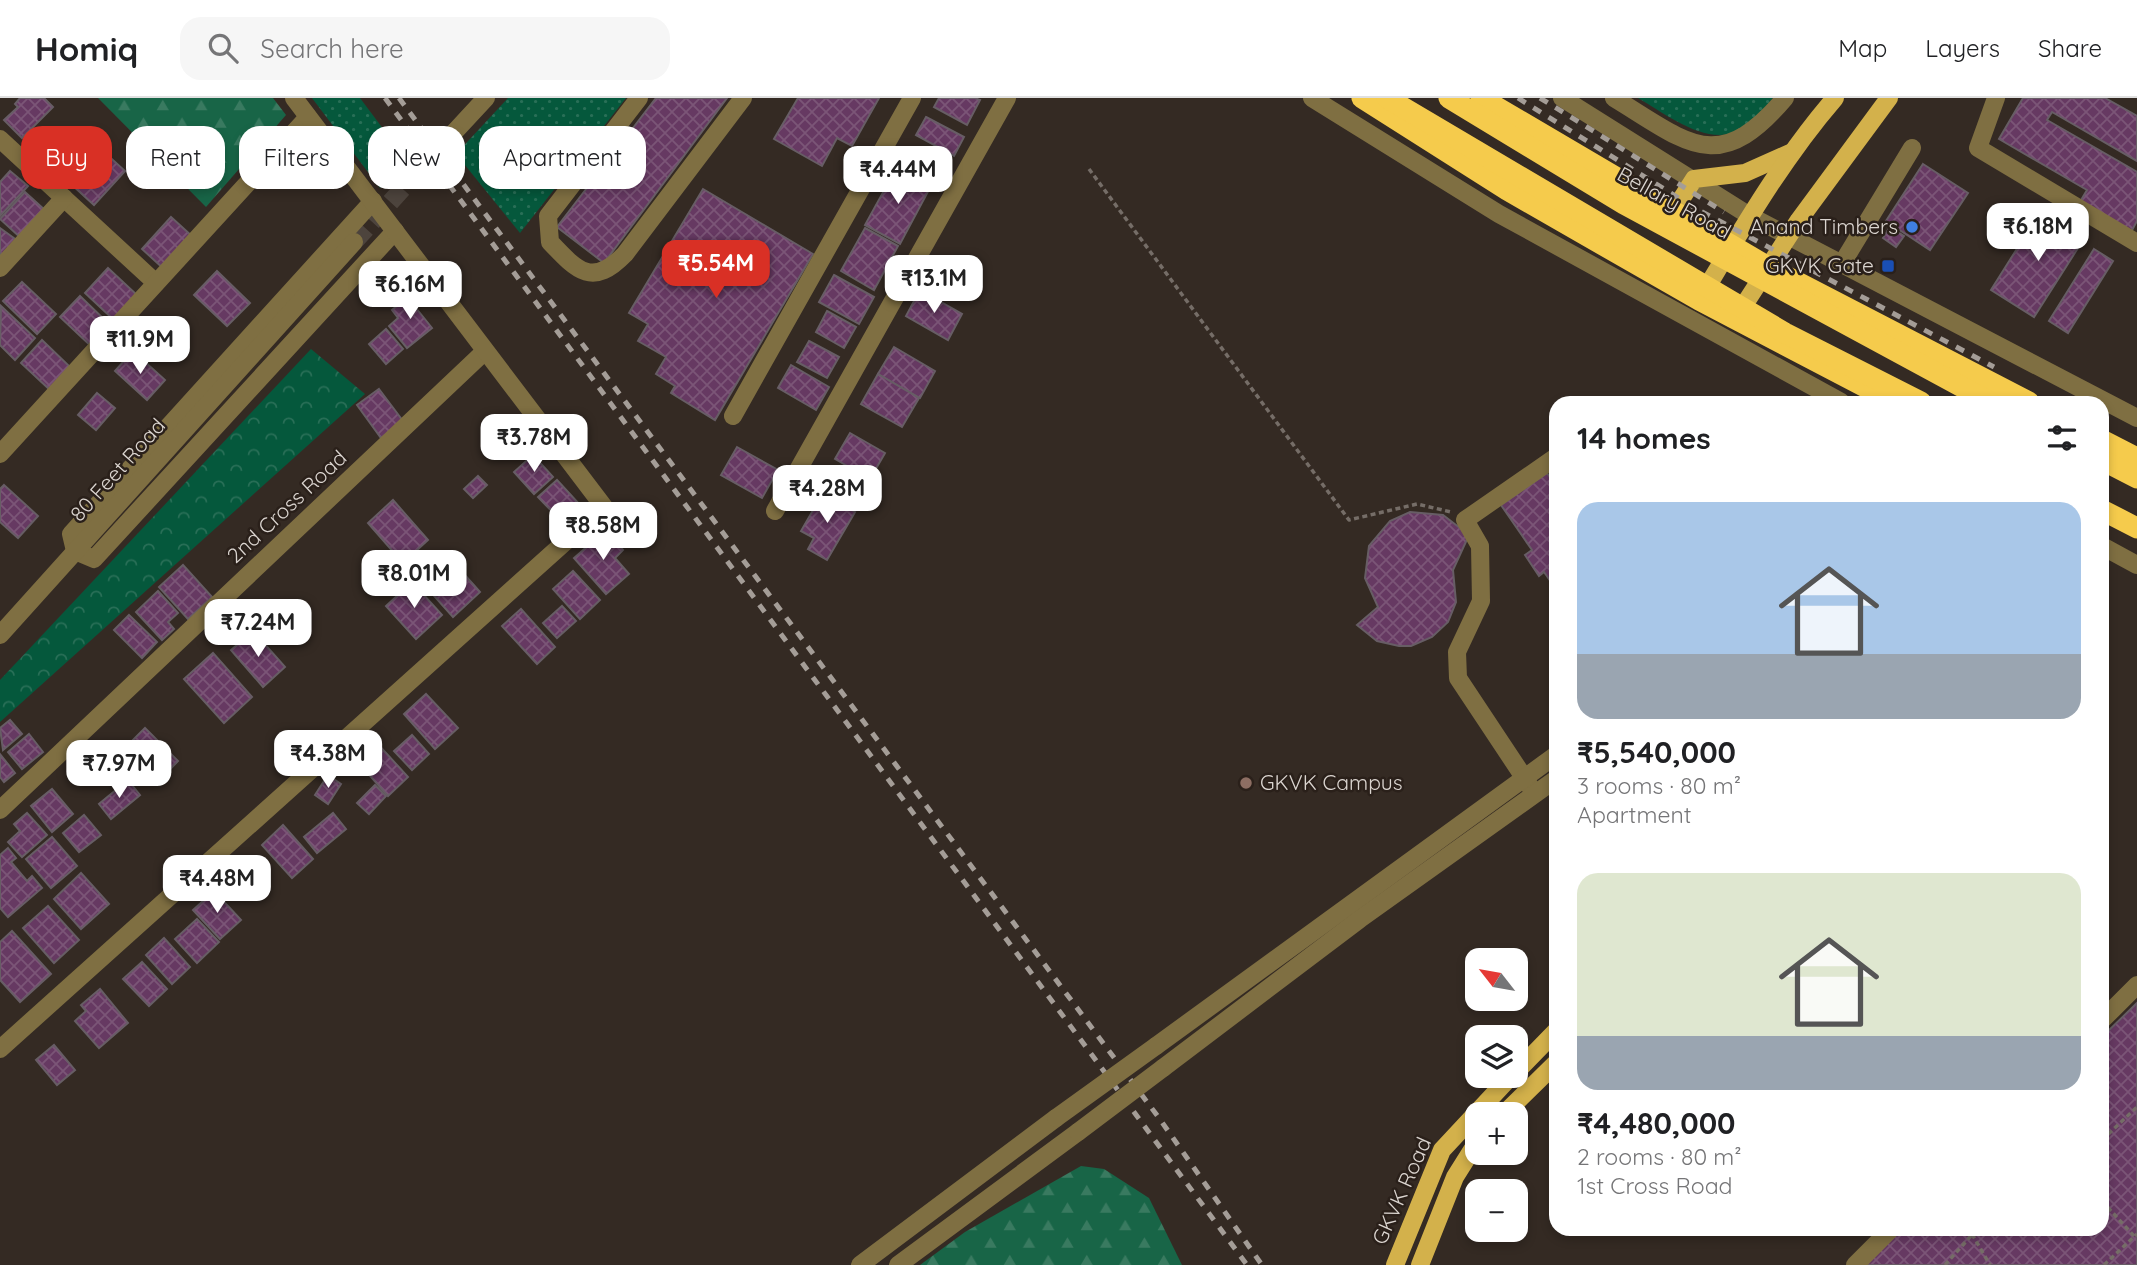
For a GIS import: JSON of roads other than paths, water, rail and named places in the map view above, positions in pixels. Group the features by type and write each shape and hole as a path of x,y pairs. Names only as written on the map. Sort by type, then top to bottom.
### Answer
{"highway":[{"path":"1362,98 1507,190 1699,300 1729,330 1880,396"},
{"path":"1387,98 1785,333 1909,396"},
{"name":"Bellary Road","path":"1449,98 1623,204 1979,396"},
{"path":"1481,98 1770,268 2017,396"},
{"path":"2109,444 2137,458"},
{"path":"2109,464 2137,478"},
{"path":"2109,499 2137,513"},
{"path":"2109,514 2137,528"}],"main road":[{"path":"1699,300 1750,216 1835,98"},
{"path":"1729,330 1788,237 1889,98"},
{"path":"1672,212 1694,179 1745,173 1770,164 1796,149"},
{"path":"1528,1060 1549,1038"},
{"path":"1516,1102 1549,1070"},
{"name":"GKVK Road","path":"1395,1265 1442,1150 1459,1128 1499,1088"},
{"name":"GKVK Road","path":"1420,1265 1455,1177 1465,1161"}],"street":[{"path":"0,1049 604,507 294,98"},
{"path":"460,126 486,98"},
{"path":"639,98 548,216 550,242 584,272 597,274 610,270 625,254 743,98"},
{"path":"733,416 912,98"},
{"path":"775,511 1007,98"},
{"path":"1312,98 1499,214 1688,319 1729,330 1833,396"},
{"path":"1562,98 1750,216 1843,262 2096,396"},
{"path":"1614,98 1675,135 1698,144 1722,147 1744,137 1759,126 1784,98"},
{"path":"1991,99 1978,148 2137,243"},
{"path":"0,454 309,117"},
{"path":"0,139 156,283"},
{"path":"1843,262 1912,148"},
{"path":"0,268 64,198"},
{"path":"373,201 71,534 75,551 94,559 395,231"},
{"name":"80 Feet Road","path":"0,635 354,242"},
{"name":"2nd Cross Road","path":"0,810 484,352"},
{"path":"2109,403 2137,418"},
{"path":"1535,794 1458,678 1457,652 1480,601 1480,546 1465,520 1549,462"},
{"path":"2109,551 2137,565"},
{"path":"860,1265 1056,1118 1549,760"},
{"path":"898,1265 1360,919 1549,784"},
{"path":"2109,1013 2137,985"},
{"path":"1855,1265 1884,1236"}],"tunnel":[{"path":"354,242 402,189"}],"railway":[{"path":"385,98 1247,1265"},
{"path":"399,98 1159,1118 1262,1265"},
{"path":"1518,98 1693,207 1994,367"},
{"path":"1540,98 1724,212"}],"place":[{"name":"Anand Timbers","path":"1912,227"},
{"name":"GKVK Gate","path":"1888,266"},
{"name":"GKVK Campus","path":"1246,783"}]}
